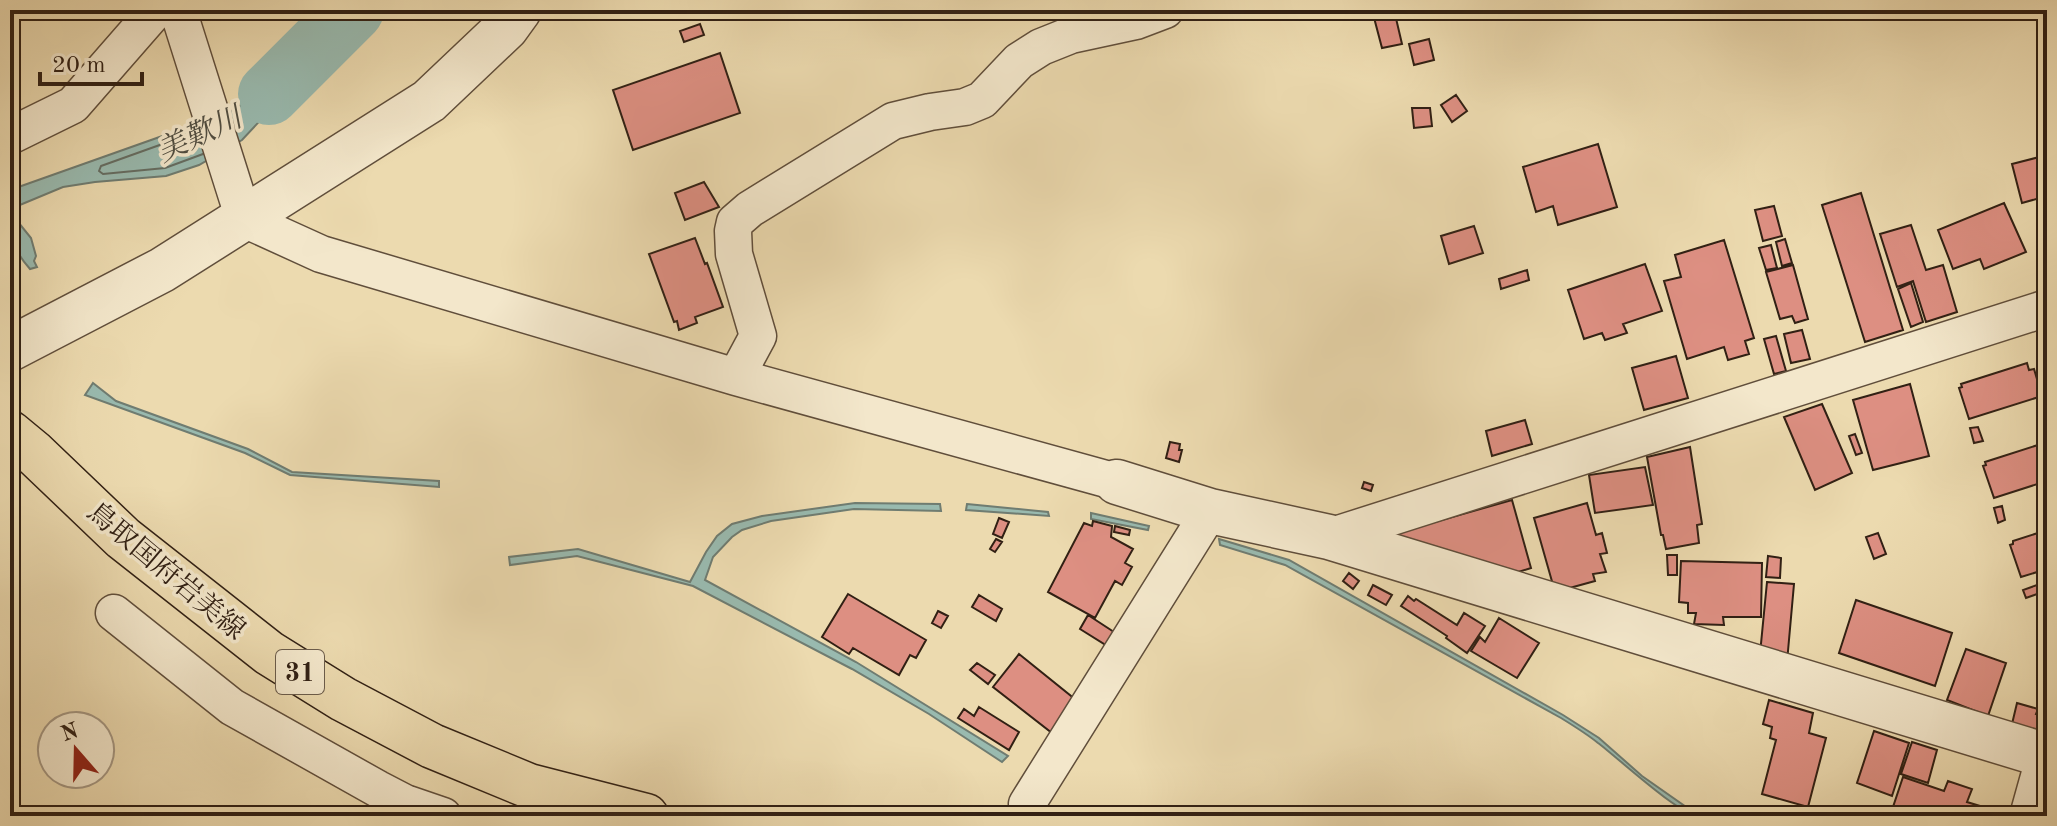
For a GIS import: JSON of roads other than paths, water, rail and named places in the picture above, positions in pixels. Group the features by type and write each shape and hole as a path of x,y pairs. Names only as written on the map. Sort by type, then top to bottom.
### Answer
{"main road":[{"name":"鳥取国府岩美線","path":"10,433 123,538 269,653 343,699 432,746 529,786 646,816"}],"street":[{"path":"10,136 73,105 156,10"},
{"path":"178,10 244,219 321,254 736,377 1117,482 1210,511 1329,537 2046,755 2028,816"},
{"path":"10,349 162,270 429,101 506,28 519,10"},
{"path":"736,377 758,336 734,254 735,222 750,209 893,121 965,107 982,100 1019,61 1041,47 1071,35 1136,21 1165,10"},
{"path":"1329,537 2047,308"},
{"path":"1027,804 1210,511"},
{"path":"114,613 232,707 391,796 443,816"}],"water":[{"path":"319,28 335,40 242,140 199,165 166,176 63,187 15,207 14,217 31,238 36,256 34,261 37,267 30,269 13,241 10,190 230,112 253,97"},
{"path":"93,383 116,401 248,449 292,472 439,481 439,487 290,475 245,453 85,395"},
{"path":"855,503 940,504 941,511 854,509 771,521 742,530 732,537 713,557 705,580 856,662 1008,756 1002,762 852,669 693,586 577,556 510,565 509,557 578,549 690,582 717,536 732,524 762,516"},
{"path":"967,504 1048,512 1049,516 966,510"},
{"path":"1091,513 1149,526 1148,530 1091,519"},
{"path":"1219,539 1289,560 1563,715 1599,738 1642,776 1699,816 1678,807 1594,740 1561,718 1285,565 1220,545"}],"waterway":[{"name":"美歎川","path":"269,94 353,10"}]}
